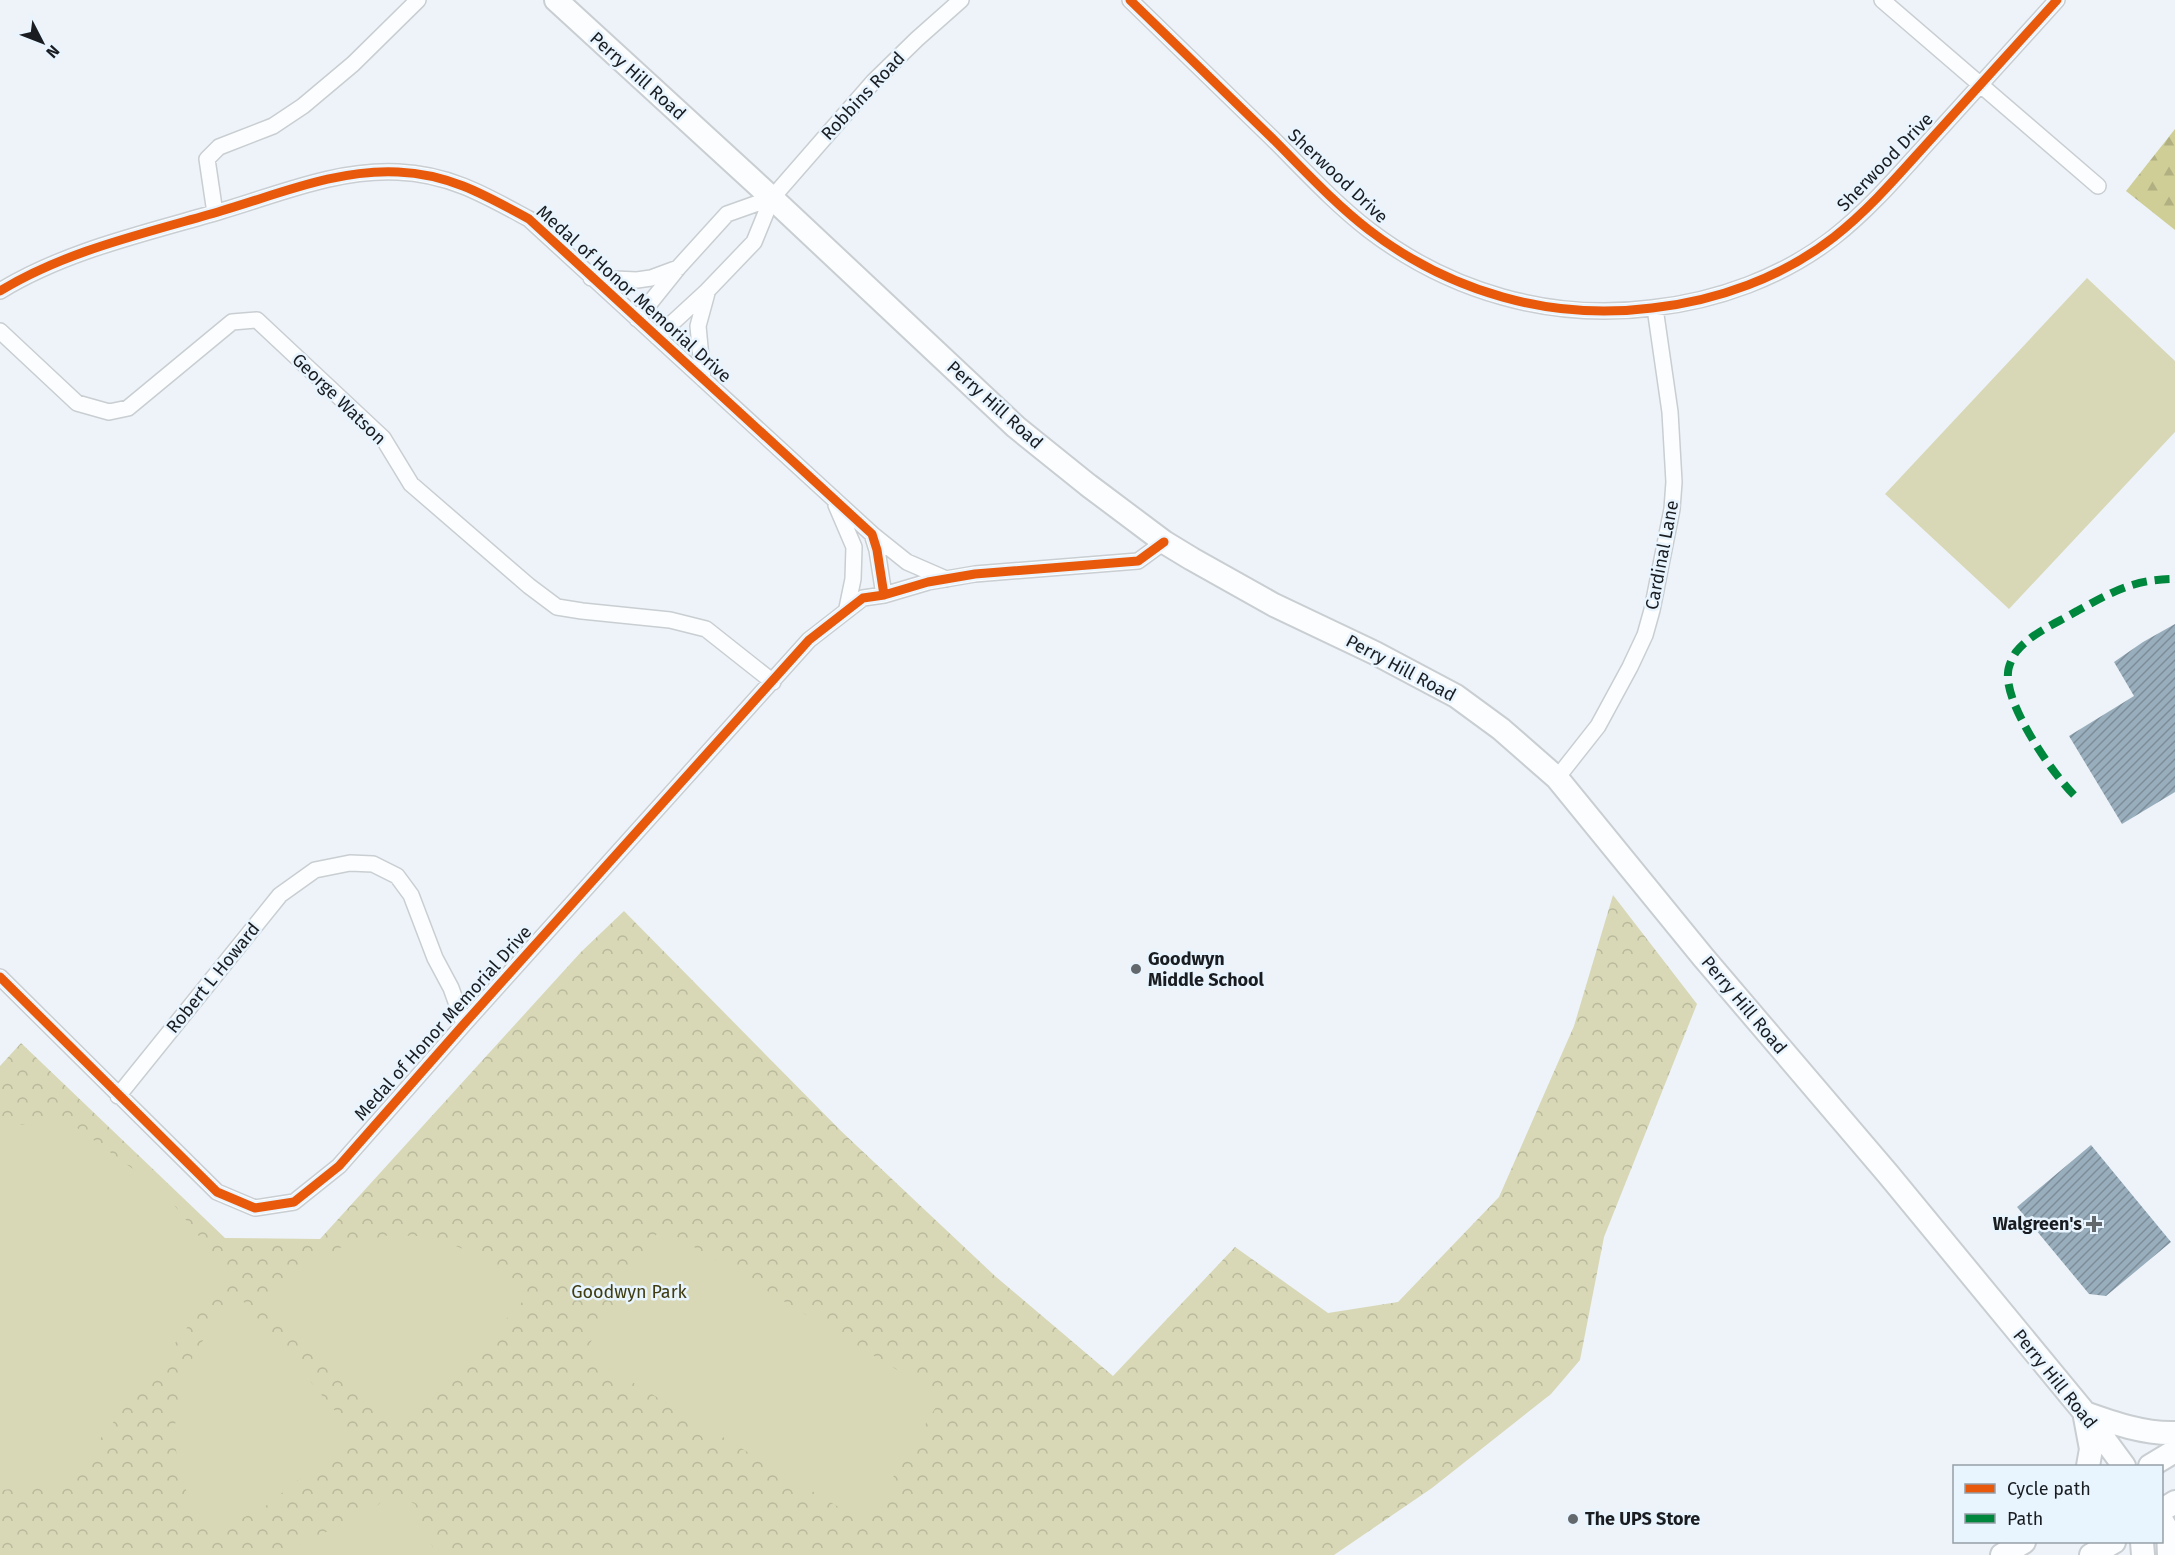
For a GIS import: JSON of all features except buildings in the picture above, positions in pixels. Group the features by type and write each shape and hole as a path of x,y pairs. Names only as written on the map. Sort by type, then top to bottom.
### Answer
{"main road":[{"name":"Perry Hill Road","path":"562,2 1016,427 1088,485 1164,542 1274,605 1375,653 1456,696 1501,729 1557,778 1703,957 1888,1174 2085,1413 2123,1465"},
{"path":"2088,1465 2091,1449 2085,1413 2151,1432 2175,1433"},
{"path":"2153,1465 2175,1451"},
{"path":"2163,1523 2168,1531 2169,1555"},
{"path":"2002,1555 2021,1543"},
{"path":"2091,1555 2112,1543"}],"street":[{"path":"215,213 207,159 219,147 273,126 303,106 353,64 418,0"},
{"name":"Robbins Road","path":"772,198 874,81 961,0"},
{"name":"Sherwood Drive","path":"1130,0 1346,211 1397,249 1434,271 1485,293 1514,301 1592,312 1624,312 1702,300 1787,267 1833,239 1870,207 2057,0"},
{"path":"1882,0 2098,186"},
{"name":"Medal of Honor Memorial Drive","path":"0,291 17,281 86,251 344,174 397,172 437,176 476,191 529,219 872,534 907,562 946,579"},
{"path":"637,319 678,268 727,214 772,198"},
{"path":"657,337 707,291 754,242 772,198"},
{"path":"591,278 637,280 651,278 678,268"},
{"path":"703,379 698,326 707,291"},
{"name":"Cardinal Lane","path":"1557,778 1598,726 1630,668 1645,635 1652,610 1672,508 1674,482 1670,412 1655,308"},
{"name":"George Watson","path":"0,331 77,403 109,412 128,408 232,322 257,320 383,438 411,484 529,586 557,607 670,620 706,628 773,682"},
{"name":"Medal of Honor Memorial Drive","path":"834,500 854,547 853,579 847,608"},
{"path":"872,534 877,550 884,595"},
{"name":"Medal of Honor Memorial Drive","path":"0,978 217,1192 255,1208 294,1202 339,1166 809,640 847,608 863,598 975,574 1138,561 1164,542"},
{"name":"Robert L Howard","path":"118,1096 280,895 315,870 350,863 373,864 397,876 411,895 464,1024"}],"green space":[{"path":"2175,129 2175,230 2126,191"},
{"path":"2087,278 2175,361 2175,432 2009,609 1885,494"},
{"name":"Goodwyn Park","path":"1613,895 1697,1004 1604,1237 1580,1360 1551,1394 1432,1488 1334,1555 0,1555 0,1066 21,1043 225,1238 320,1239 581,952 624,911 841,1131 995,1276 1113,1376 1235,1247 1328,1313 1398,1302 1499,1197 1574,1026"},
{"path":"69,1122 163,1191 229,1274 65,1484 2,1490 0,1488 0,1126"},
{"path":"661,1227 942,1397 865,1523 584,1353"},
{"path":"389,1235 426,1237 454,1245 479,1257 503,1273 524,1292 523,1301 417,1415 394,1418 267,1305 303,1270 339,1248"},
{"path":"243,1301 346,1424 344,1443 262,1509 214,1531 198,1512 186,1490 178,1465 175,1440 176,1414 189,1365 201,1343 220,1321"},
{"path":"397,1496 415,1504 436,1555 277,1555 373,1510 381,1502"}],"marked path":[{"path":"2074,795 2054,771 2022,720 2009,687 2008,671 2012,659 2022,645 2037,634 2101,598 2135,584 2175,579"}],"cycle path":[{"path":"1130,0 1331,197 1356,220 1400,252 1433,270 1503,297 1577,310 1614,311 1676,305 1725,293 1793,264 1834,237 1885,189 2057,0"},
{"path":"0,291 52,264 80,253 308,184 353,174 375,172 416,174 450,181 482,194 529,219 872,534 877,550 884,595"},
{"path":"0,977 217,1192 255,1208 294,1202 339,1166 809,640 863,598 884,595 928,582 975,574 1138,561 1164,542"}],"place":[{"name":"Goodwyn Middle School","path":"1136,969"},
{"name":"Walgreen's","path":"2094,1224"},
{"name":"The UPS Store","path":"1573,1519"}]}
